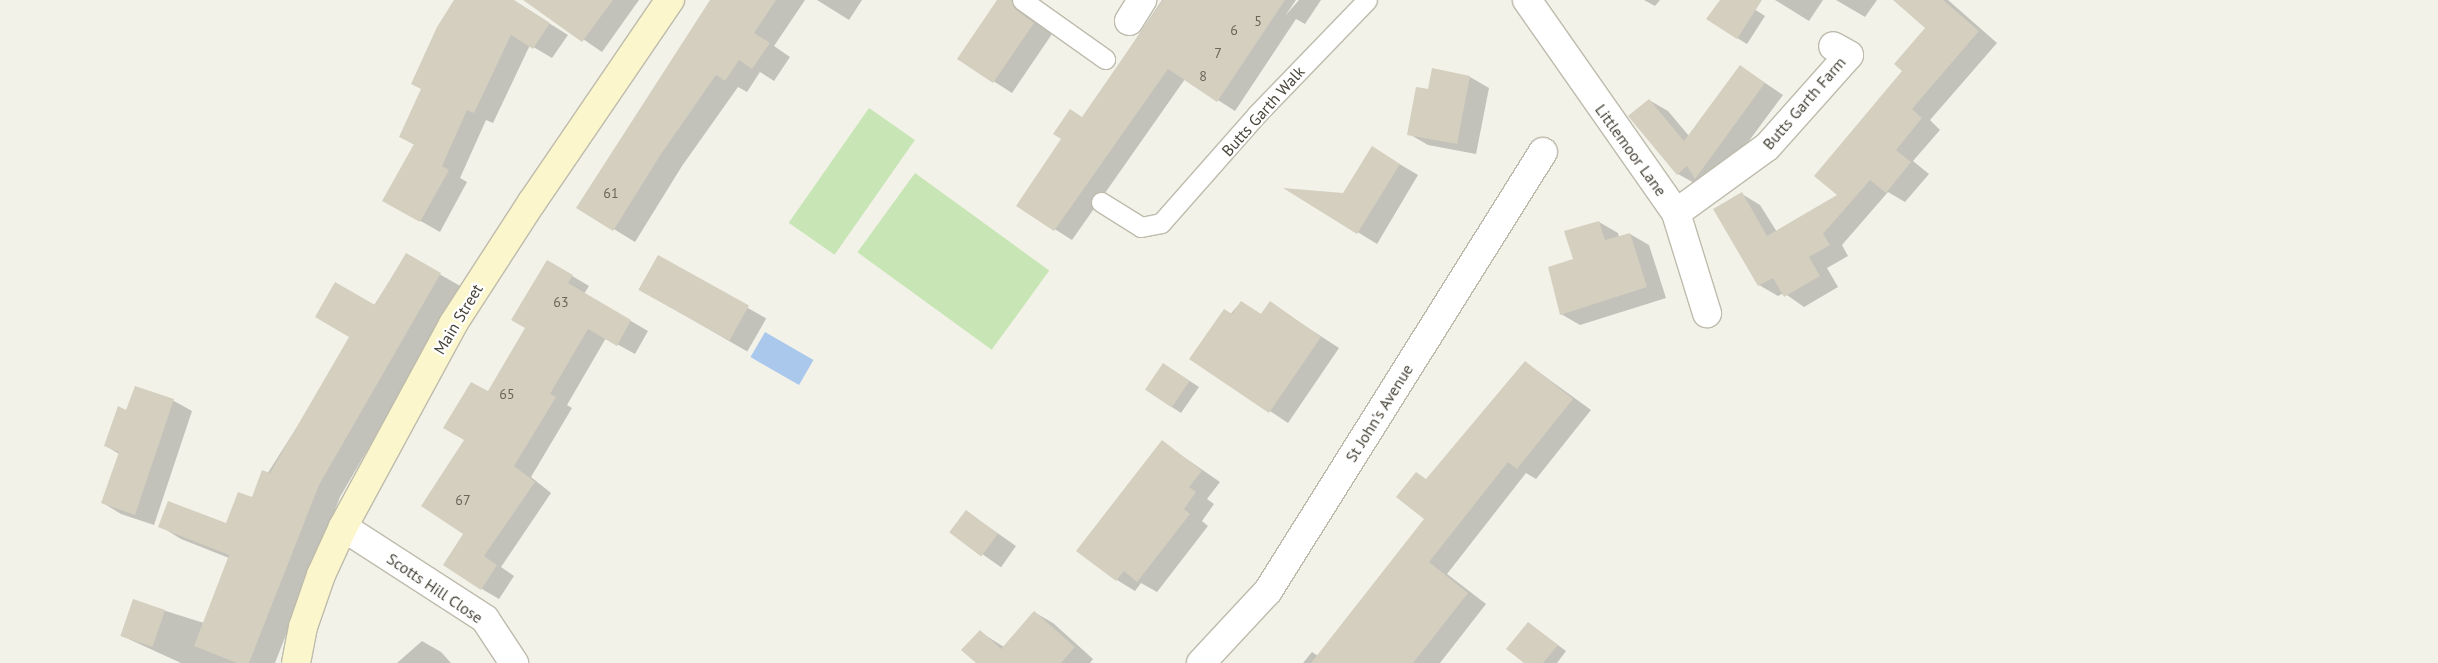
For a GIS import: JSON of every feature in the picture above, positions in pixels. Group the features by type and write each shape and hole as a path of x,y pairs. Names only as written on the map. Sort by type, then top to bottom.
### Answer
{"street":[{"name":"Main Street","path":"296,663 303,627 321,575 343,527 453,324 532,202 670,0"},
{"name":"Littlemoor Lane","path":"1527,0 1676,213 1707,313"},
{"name":"Butts Garth Farm","path":"1676,213 1767,147 1849,55 1833,46"},
{"name":"St John's Avenue","path":"1200,663 1268,591 1544,152"},
{"name":"Scotts Hill Close","path":"343,527 485,620 514,663"}],"lane":[{"path":"1022,0 1105,59"},
{"name":"Butts Garth Walk","path":"1101,202 1141,227 1161,223 1257,114 1367,0"}],"green space":[{"path":"869,108 915,140 835,255 789,223"},
{"path":"915,173 1049,271 992,350 857,252"}],"water":[{"path":"765,332 813,360 799,385 750,357"}],"building":[{"path":"454,0 514,0 550,23 533,49 511,35 474,113 467,110 442,166 449,170 420,222 382,201 414,144 399,137 421,89 411,84 437,27"},
{"path":"523,0 613,0 582,42"},
{"path":"710,0 776,0 754,33 770,43 752,69 739,60 725,81 716,75 661,154 613,231 576,208"},
{"path":"997,0 1011,0 1015,9 1034,23 993,83 957,59"},
{"path":"1163,0 1285,0 1217,102 1168,69 1054,231 1016,206 1061,139 1053,134 1070,109 1082,117"},
{"path":"1720,0 1762,0 1737,39 1706,19"},
{"path":"1893,0 1943,0 1979,31 1912,109 1922,118 1896,150 1911,162 1886,193 1870,180 1823,234 1830,245 1809,257 1820,276 1784,297 1773,278 1758,286 1713,209 1742,192 1767,236 1837,195 1814,176 1902,71 1894,64 1925,28"},
{"path":"1740,65 1765,83 1695,179 1687,166 1677,175 1628,116 1649,99 1684,141"},
{"path":"1432,68 1470,76 1457,144 1407,135 1416,87 1428,89"},
{"path":"1372,146 1400,164 1357,234 1283,188 1343,193"},
{"path":"1599,221 1605,240 1630,233 1647,287 1560,315 1548,267 1573,259 1564,231"},
{"path":"406,253 441,273 319,485 249,663 237,663 194,646 229,555 158,527 168,501 226,523 238,492 252,497 262,470 270,473 349,337 315,317 335,282 375,305"},
{"path":"658,255 749,305 730,340 639,290"},
{"path":"547,260 573,275 568,283 631,320 617,346 588,329 550,394 556,397 514,466 535,482 484,556 497,565 481,590 443,565 463,534 421,506 464,440 443,428 471,382 488,391 525,328 511,320"},
{"path":"1241,301 1261,314 1270,301 1321,337 1269,413 1189,359 1224,309 1232,314"},
{"path":"1525,361 1573,399 1517,469 1508,462 1429,562 1468,593 1413,663 1311,663 1424,519 1396,497 1416,472 1426,479"},
{"path":"1163,363 1190,381 1172,407 1145,390"},
{"path":"135,386 174,399 135,515 101,503 119,452 104,446 118,406 126,410"},
{"path":"1162,440 1202,471 1189,487 1196,492 1184,509 1190,514 1137,582 1124,571 1116,581 1076,551"},
{"path":"966,510 998,534 981,556 949,532"},
{"path":"133,599 165,610 152,647 120,636"},
{"path":"1034,611 1075,647 1061,663 976,663 961,650 980,630 1001,649"},
{"path":"1528,622 1558,645 1543,663 1524,663 1506,649"}]}
